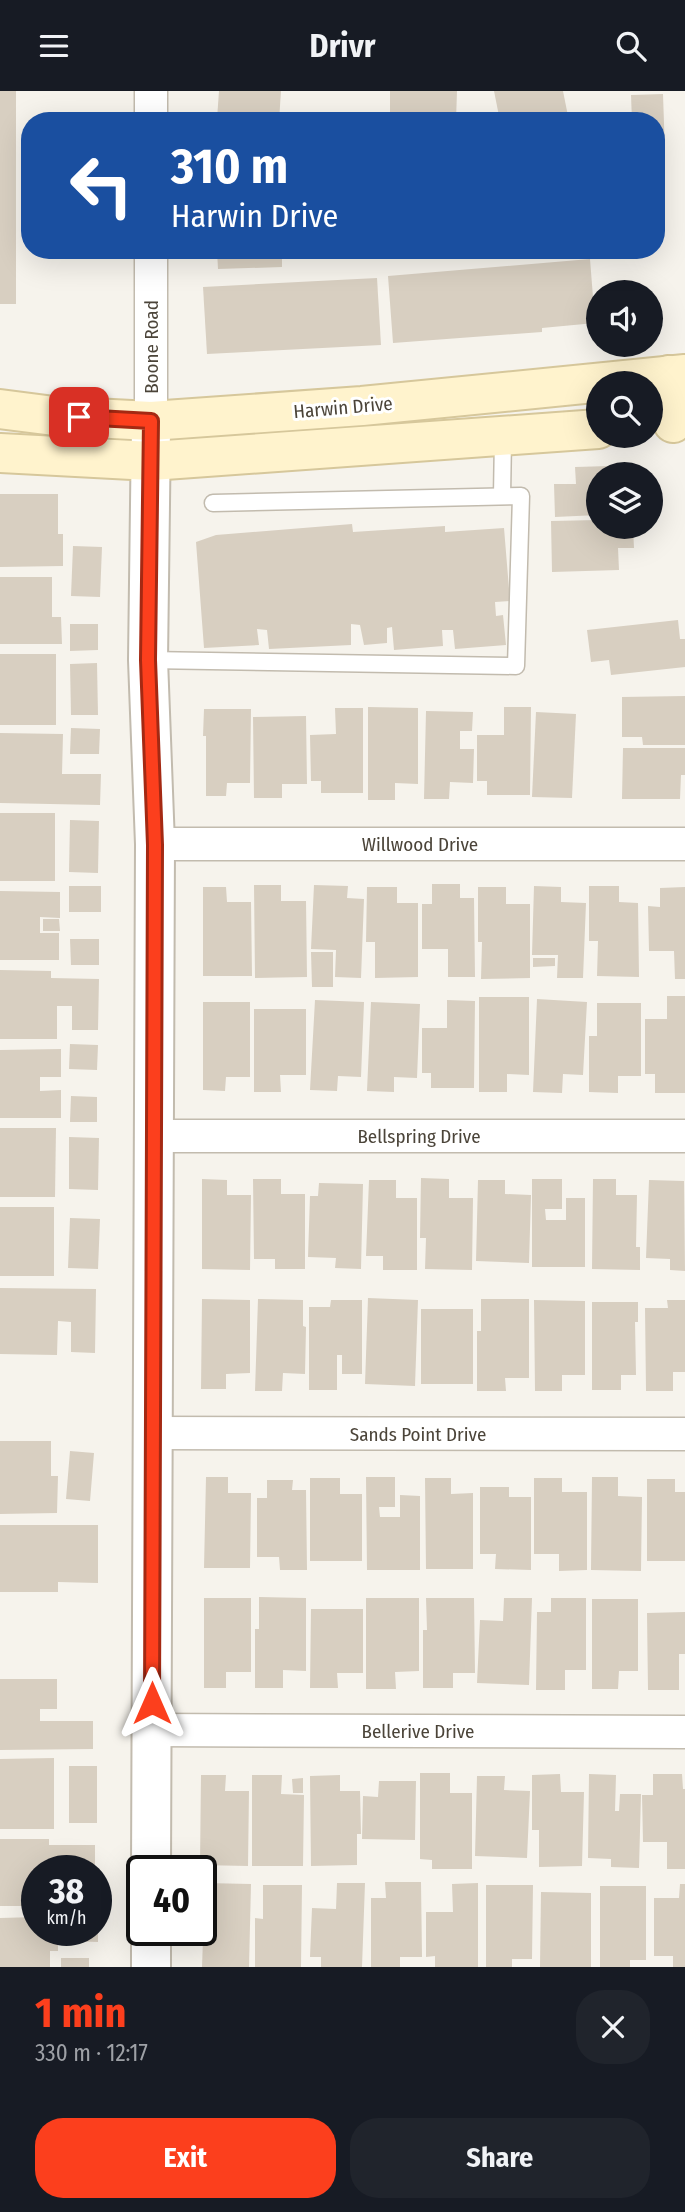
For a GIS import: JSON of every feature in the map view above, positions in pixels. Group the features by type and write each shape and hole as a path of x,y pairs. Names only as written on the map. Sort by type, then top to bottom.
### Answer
{"main road":[{"name":"Harwin Drive","path":"0,409 54,416 151,421 362,406 677,375"},
{"path":"670,423 677,375"},
{"path":"0,453 151,461 586,430"}],"street":[{"path":"151,91 151,112"},
{"name":"Boone Road","path":"150,259 148,660 155,845 151,1855"},
{"name":"Willwood Drive","path":"155,845 685,844"},
{"name":"Bellspring Drive","path":"154,1136 685,1136"},
{"name":"Sands Point Drive","path":"152,1433 685,1434"},
{"name":"Bellerive Drive","path":"151,1730 685,1732"},
{"path":"151,1946 151,1967"}],"lane":[{"path":"502,496 503,438"},
{"path":"148,660 516,666 521,496 214,503"}],"building":[{"path":"0,91 16,91 16,304 0,304"},
{"path":"219,91 281,91 280,112 218,112"},
{"path":"390,91 457,91 456,112 390,112"},
{"path":"494,91 563,91 567,112 498,112"},
{"path":"663,94 664,112 632,112 631,95"},
{"path":"217,259 282,259 282,267 218,269"},
{"path":"590,259 592,280 586,280 586,324 542,328 542,332 393,343 388,276"},
{"path":"377,278 381,345 207,354 203,287"},
{"path":"575,467 586,467 586,516 555,517 554,484 576,484"},
{"path":"0,494 58,494 58,534 63,534 63,566 0,567"},
{"path":"586,520 586,539 634,539 634,548 618,548 619,570 552,572 551,521"},
{"path":"352,524 353,532 445,526 445,532 504,528 510,601 495,602 496,616 503,615 506,645 455,649 453,630 442,630 443,646 394,650 392,627 387,628 387,643 364,645 360,625 351,624 351,645 269,649 267,630 257,629 259,645 204,648 196,542 216,535"},
{"path":"73,546 102,547 100,597 71,596"},
{"path":"0,577 52,577 52,617 61,617 62,644 0,644"},
{"path":"678,620 680,639 685,639 685,667 611,675 609,660 591,662 587,630"},
{"path":"70,624 98,624 98,650 70,651"},
{"path":"0,654 56,654 56,725 0,725"},
{"path":"97,663 98,715 71,715 70,664"},
{"path":"685,696 685,745 643,745 642,737 622,737 622,697"},
{"path":"368,707 418,708 418,784 395,783 395,800 368,800"},
{"path":"504,707 531,707 530,795 487,795 487,781 477,781 477,735 504,735"},
{"path":"335,708 363,708 363,793 321,793 321,781 311,781 310,735 336,734"},
{"path":"204,709 251,709 250,783 227,783 226,796 206,796"},
{"path":"426,711 473,712 472,731 460,731 460,749 474,749 473,783 450,782 449,799 424,799"},
{"path":"536,712 576,714 572,798 532,797"},
{"path":"306,716 307,784 282,784 282,798 254,798 253,717"},
{"path":"71,728 100,729 99,754 70,754"},
{"path":"0,733 63,734 62,774 101,774 100,805 0,803"},
{"path":"623,748 685,748 685,775 681,775 680,799 622,799"},
{"path":"0,813 55,813 55,881 0,881"},
{"path":"70,820 99,821 98,873 69,872"},
{"path":"432,884 460,884 460,898 474,898 475,977 448,977 448,949 422,949 422,904 432,904"},
{"path":"254,885 281,885 281,901 306,901 307,977 255,978"},
{"path":"314,885 348,886 347,898 364,899 361,978 335,977 336,950 311,949"},
{"path":"69,886 101,886 101,912 69,912"},
{"path":"534,886 561,887 561,902 586,903 583,978 557,978 558,955 532,955"},
{"path":"589,886 619,886 619,902 638,903 639,977 597,976 598,941 589,941"},
{"path":"203,887 226,887 227,902 251,902 252,976 203,976"},
{"path":"367,887 397,887 397,903 418,903 418,977 375,978 375,942 366,942"},
{"path":"478,887 506,887 506,904 530,904 530,978 481,979 482,942 478,942"},
{"path":"685,887 685,979 675,979 674,951 649,951 648,906 660,907 660,888"},
{"path":"0,891 60,892 60,918 40,917 40,933 59,933 59,960 0,960"},
{"path":"43,919 59,919 60,931 43,931"},
{"path":"70,939 99,939 99,965 71,965"},
{"path":"311,952 333,952 333,987 312,987"},
{"path":"533,958 555,958 555,966 533,967"},
{"path":"0,970 51,971 51,978 99,979 98,1030 72,1030 72,1006 57,1006 57,1039 0,1039"},
{"path":"667,996 685,996 685,1093 655,1093 655,1074 645,1074 645,1019 667,1019"},
{"path":"479,997 529,997 529,1075 507,1074 507,1092 479,1092"},
{"path":"537,999 587,1002 583,1075 563,1074 562,1093 533,1092"},
{"path":"315,1000 364,1002 361,1077 338,1076 337,1091 310,1090"},
{"path":"447,1000 475,1001 474,1088 431,1088 431,1073 422,1073 422,1028 447,1028"},
{"path":"203,1002 250,1002 250,1077 226,1077 225,1091 203,1090"},
{"path":"371,1002 420,1004 417,1078 394,1077 394,1092 367,1091"},
{"path":"597,1003 641,1003 641,1076 618,1076 618,1093 589,1092 589,1036 597,1036"},
{"path":"254,1009 306,1009 306,1075 280,1075 281,1092 254,1092"},
{"path":"70,1044 98,1045 97,1070 69,1069"},
{"path":"61,1049 61,1077 40,1077 40,1091 61,1090 61,1118 0,1118 0,1050"},
{"path":"71,1096 97,1097 97,1122 70,1122"},
{"path":"0,1128 56,1128 55,1197 0,1197"},
{"path":"69,1137 99,1138 98,1190 69,1189"},
{"path":"421,1178 449,1179 449,1198 473,1198 472,1270 425,1269 426,1238 420,1238"},
{"path":"202,1179 227,1180 227,1195 251,1195 250,1270 202,1269"},
{"path":"253,1179 281,1179 281,1194 305,1194 305,1269 275,1269 275,1259 254,1259"},
{"path":"532,1179 562,1179 562,1209 545,1209 546,1220 566,1220 566,1198 585,1198 585,1267 532,1267"},
{"path":"593,1179 616,1179 616,1195 637,1195 636,1247 640,1247 640,1270 592,1269"},
{"path":"369,1180 396,1180 396,1198 417,1198 417,1270 383,1270 383,1256 366,1256"},
{"path":"478,1180 505,1180 505,1194 531,1195 529,1263 476,1261"},
{"path":"649,1180 684,1181 685,1271 670,1270 670,1259 646,1258"},
{"path":"319,1183 363,1184 361,1269 335,1268 336,1258 308,1257 310,1196 318,1196"},
{"path":"0,1207 54,1207 54,1276 0,1276"},
{"path":"70,1218 100,1219 98,1269 68,1268"},
{"path":"0,1288 96,1289 95,1353 71,1352 71,1322 58,1321 57,1355 0,1354"},
{"path":"368,1298 418,1300 415,1386 365,1384"},
{"path":"202,1299 250,1300 250,1373 226,1374 226,1389 201,1389"},
{"path":"258,1299 303,1300 303,1326 306,1327 305,1374 283,1373 282,1391 255,1391"},
{"path":"481,1299 529,1299 529,1378 505,1378 506,1391 477,1391 477,1331 481,1331"},
{"path":"331,1300 362,1300 362,1374 342,1374 342,1355 337,1355 337,1390 309,1390 309,1307 330,1307"},
{"path":"534,1300 585,1301 585,1375 562,1375 562,1391 535,1391"},
{"path":"667,1300 685,1300 685,1372 673,1372 673,1391 646,1391 645,1308 668,1308"},
{"path":"592,1302 638,1302 638,1322 635,1322 636,1375 621,1375 621,1390 592,1390"},
{"path":"421,1309 473,1309 473,1384 421,1384"},
{"path":"0,1441 51,1441 51,1476 58,1476 57,1513 0,1514"},
{"path":"70,1451 94,1453 90,1501 66,1499"},
{"path":"206,1477 228,1477 228,1493 251,1493 250,1568 204,1568"},
{"path":"366,1477 395,1477 395,1507 379,1507 380,1517 400,1517 400,1495 420,1496 420,1570 367,1570"},
{"path":"592,1477 618,1477 618,1496 642,1497 641,1571 591,1570"},
{"path":"310,1478 340,1478 340,1494 362,1494 362,1561 310,1561"},
{"path":"425,1478 451,1478 451,1494 473,1493 473,1569 426,1569"},
{"path":"534,1478 562,1478 562,1492 587,1492 587,1570 559,1571 559,1554 534,1554"},
{"path":"647,1479 675,1479 675,1492 685,1492 685,1561 647,1561"},
{"path":"267,1480 293,1480 292,1490 306,1490 307,1570 280,1570 279,1557 257,1557 257,1498 267,1498"},
{"path":"480,1487 509,1487 509,1497 531,1497 531,1570 495,1569 496,1554 480,1554"},
{"path":"0,1525 98,1525 98,1583 58,1582 58,1592 0,1592"},
{"path":"259,1597 306,1598 306,1671 283,1670 283,1688 255,1688 255,1629 259,1629"},
{"path":"204,1598 251,1598 251,1672 226,1672 226,1688 204,1688"},
{"path":"366,1598 419,1598 419,1671 395,1672 396,1689 366,1689"},
{"path":"426,1598 474,1598 475,1673 453,1673 453,1688 423,1688"},
{"path":"504,1598 532,1598 529,1685 477,1683 480,1620 503,1621"},
{"path":"551,1598 586,1598 586,1670 565,1670 565,1690 536,1690 537,1612 551,1612"},
{"path":"592,1599 638,1599 638,1671 619,1671 618,1689 592,1689"},
{"path":"311,1609 363,1609 363,1673 337,1673 338,1688 310,1688"},
{"path":"685,1612 685,1654 679,1654 679,1690 648,1690 647,1613"},
{"path":"0,1679 57,1679 57,1709 40,1709 40,1721 93,1721 93,1749 0,1750"},
{"path":"54,1758 54,1829 0,1829 0,1759"},
{"path":"69,1766 97,1766 97,1823 69,1823"},
{"path":"420,1773 450,1773 450,1793 472,1793 472,1869 432,1869 432,1860 420,1859"},
{"path":"560,1774 561,1792 584,1792 582,1866 539,1867 539,1830 532,1830 532,1775"},
{"path":"589,1774 616,1775 615,1811 619,1811 620,1794 641,1794 639,1868 611,1867 611,1859 588,1858"},
{"path":"653,1774 682,1774 685,1789 685,1869 667,1869 667,1842 643,1842 642,1795 653,1795"},
{"path":"201,1775 226,1775 225,1791 249,1791 248,1866 217,1865 217,1855 200,1855"},
{"path":"252,1775 282,1775 281,1794 304,1795 303,1866 252,1866"},
{"path":"340,1775 340,1791 360,1791 361,1834 357,1834 357,1865 311,1866 310,1776"},
{"path":"477,1776 505,1776 504,1790 530,1791 527,1858 475,1856"},
{"path":"303,1778 303,1793 293,1793 292,1779"},
{"path":"379,1781 416,1781 415,1840 362,1839 363,1796 378,1797"},
{"path":"0,1839 49,1839 49,1845 95,1845 95,1855 21,1855 21,1906 0,1906"},
{"path":"385,1882 421,1882 422,1957 400,1957 400,1967 371,1967 371,1898 386,1898"},
{"path":"217,1883 251,1884 249,1967 202,1967 203,1946 217,1946"},
{"path":"337,1883 365,1883 362,1967 321,1967 321,1957 310,1957 312,1908 336,1909"},
{"path":"478,1883 478,1967 435,1967 435,1956 426,1957 426,1912 453,1912 452,1884"},
{"path":"680,1884 685,1884 685,1967 673,1967 673,1956 654,1956 654,1898 679,1898"},
{"path":"263,1885 302,1885 301,1967 255,1967 255,1918 263,1919"},
{"path":"486,1885 533,1885 532,1959 512,1959 512,1967 486,1967"},
{"path":"600,1886 646,1886 646,1960 630,1960 630,1967 600,1967"},
{"path":"541,1892 591,1893 591,1967 540,1967"},
{"path":"21,1917 21,1946 58,1946 58,1951 50,1951 50,1967 0,1967 0,1918"},
{"path":"61,1958 89,1958 89,1967 61,1967"}],"route":[{"path":"79,417 151,421 148,660 155,845 152,1703"}]}
